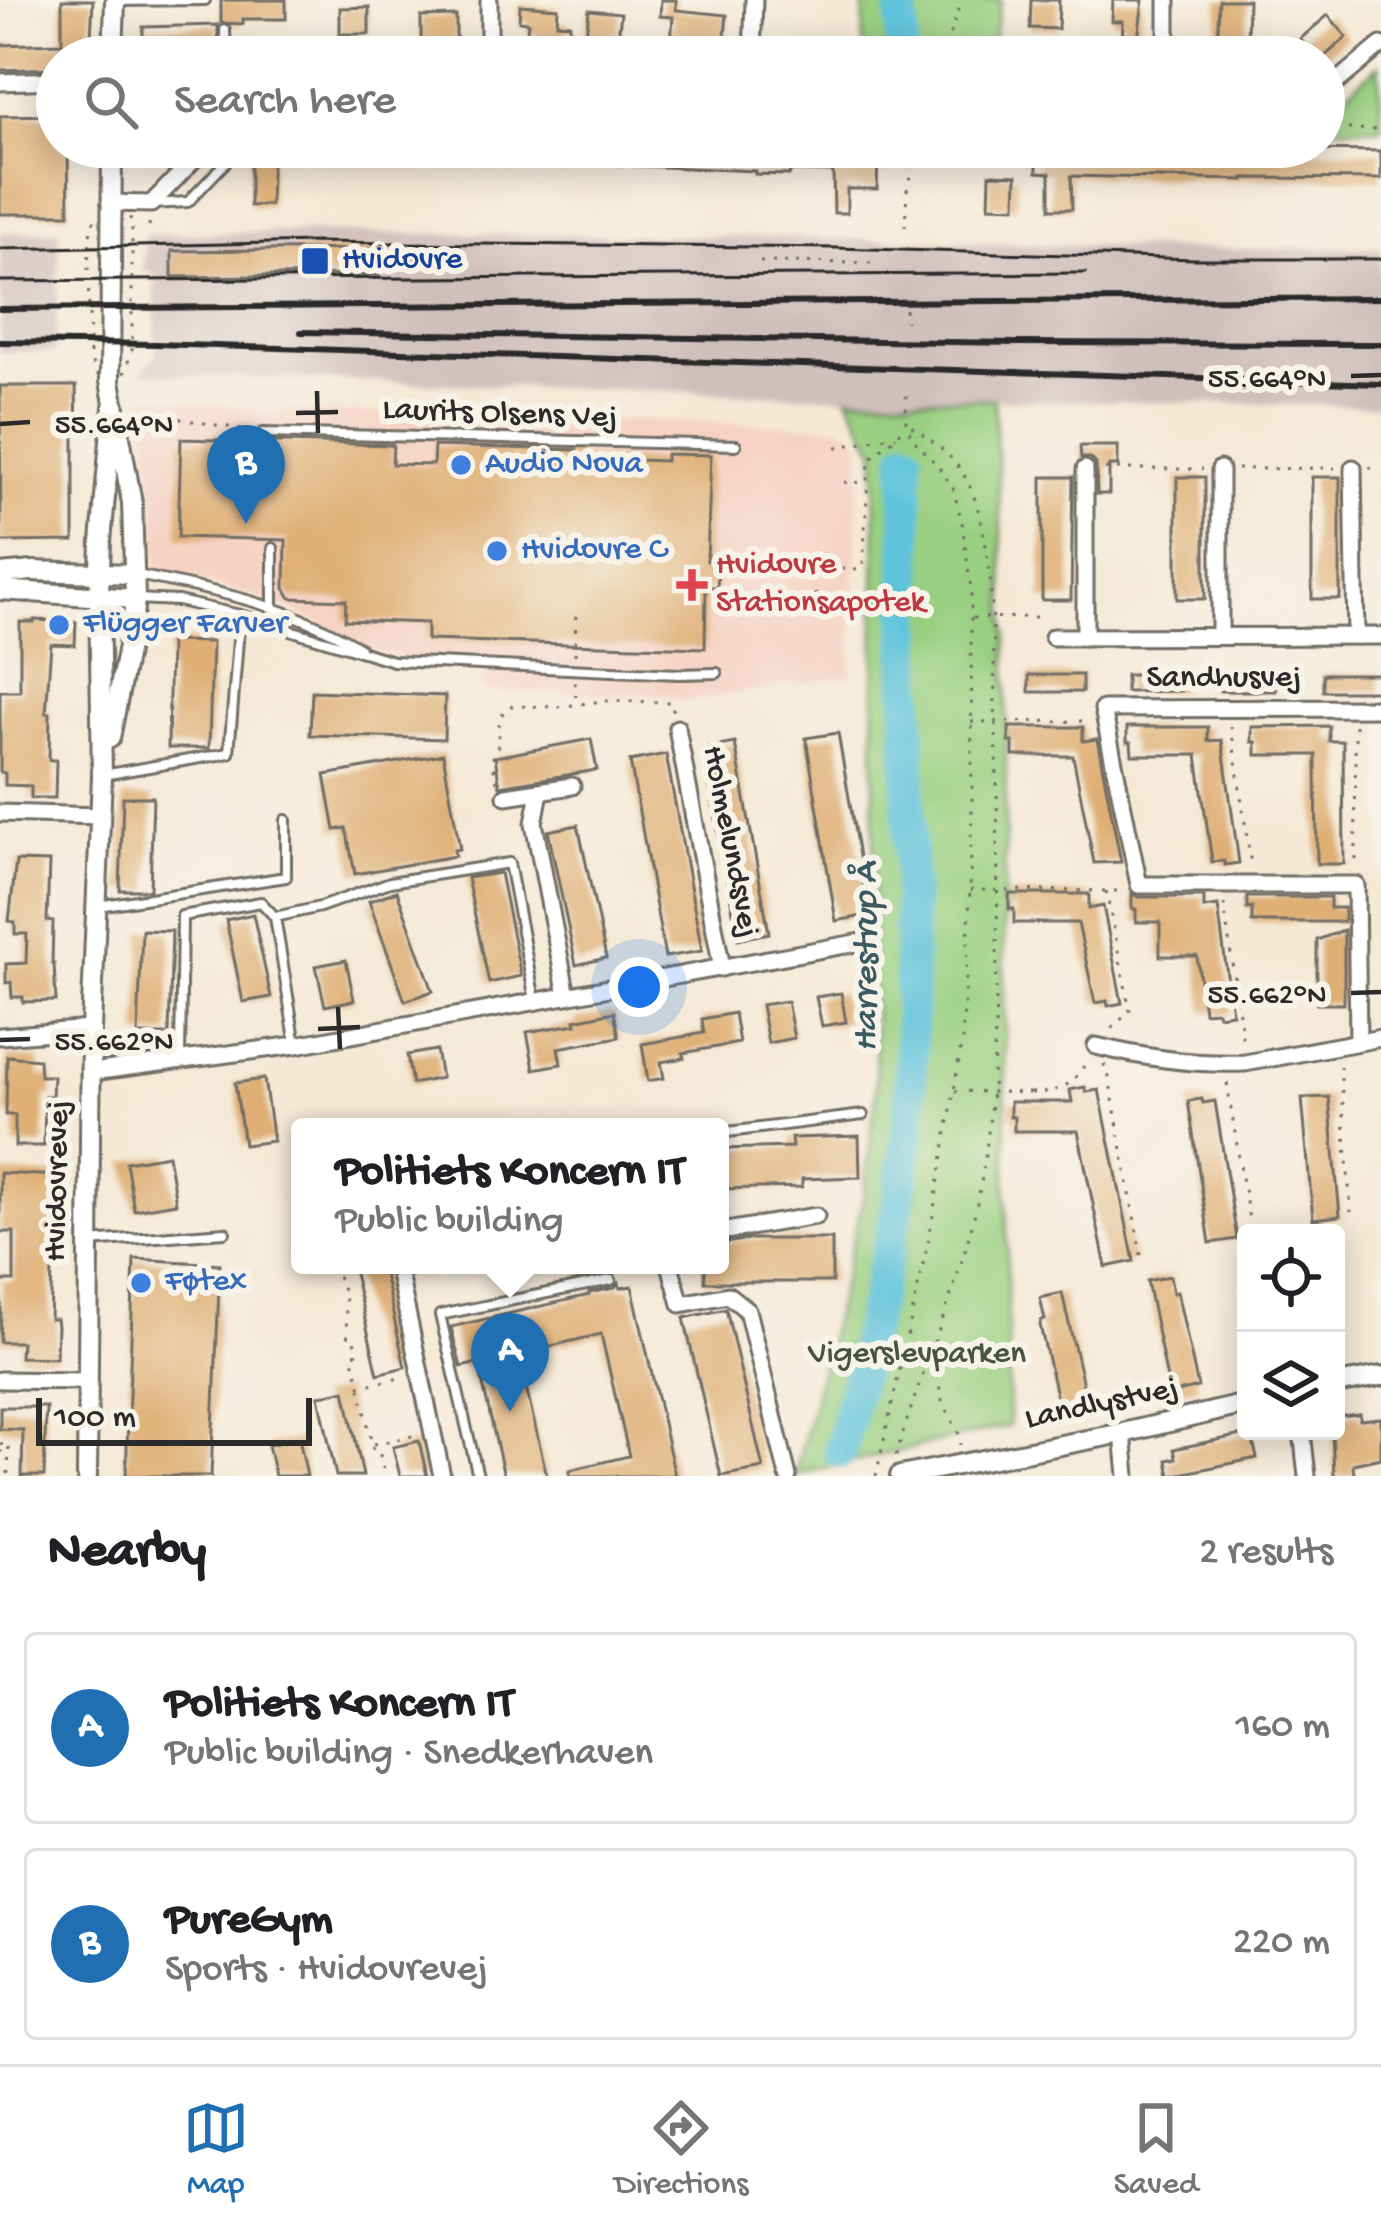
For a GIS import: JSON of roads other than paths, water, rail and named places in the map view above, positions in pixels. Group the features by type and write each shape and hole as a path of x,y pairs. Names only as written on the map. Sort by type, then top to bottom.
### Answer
{"street":[{"path":"488,0 489,36"},
{"path":"753,36 754,0"},
{"path":"1167,0 1168,36"},
{"path":"114,36 116,1"},
{"path":"1345,75 1381,45"},
{"path":"0,82 36,81"},
{"name":"Hvidovrevej","path":"86,1476 91,1029 102,776 99,573 113,407 111,168"},
{"path":"110,203 151,204 186,168"},
{"name":"Hvidovrevej","path":"102,776 135,598 132,503 113,407"},
{"path":"1353,468 1356,636"},
{"path":"1085,469 1085,637"},
{"path":"1220,469 1220,637"},
{"path":"0,574 134,574"},
{"path":"0,590 135,598"},
{"path":"1053,637 1381,636"},
{"name":"Sandhusvej","path":"1358,1042 1356,885 1139,885 1103,709 1381,708"},
{"name":"Holmelundsvej","path":"676,728 722,968"},
{"path":"506,796 572,786"},
{"path":"540,792 534,823 567,996"},
{"path":"0,813 100,815"},
{"name":"Holmelundsvej","path":"92,1072 296,1046 867,941"},
{"path":"0,1036 91,1029"},
{"path":"1096,1046 1140,1057 1224,1064 1381,1039"},
{"path":"729,1230 816,1216"},
{"path":"400,1274 442,1476"},
{"path":"673,1274 682,1304 728,1295 747,1310 788,1476"},
{"path":"1345,1382 1381,1376"},
{"path":"0,1379 86,1381"},
{"name":"Landlystvej","path":"898,1466 937,1473 1237,1406"},
{"path":"1123,1433 1127,1476"},
{"path":"1303,1440 1307,1476"}],"lane":[{"path":"116,1 205,0"},
{"path":"225,30 225,36"},
{"path":"151,204 188,202 220,168"},
{"name":"Laurits Olsens Vej","path":"263,433 736,445"},
{"path":"273,608 274,548"},
{"path":"134,574 273,608 367,652"},
{"path":"135,598 178,601 241,615 393,661 717,673"},
{"path":"803,609 818,600"},
{"path":"102,776 229,753 241,615"},
{"path":"96,906 286,877 286,820"},
{"path":"275,917 320,908 390,882 509,862 536,1002"},
{"path":"180,1061 182,916 261,902 275,917 296,1046"},
{"path":"729,1132 862,1115"},
{"path":"88,1242 225,1232"},
{"path":"478,1476 440,1316 611,1280"}],"waterway":[{"name":"Harrestrup Å","path":"902,0 902,36"},
{"name":"Harrestrup Å","path":"840,1452 899,1203 908,1137 907,455"}],"tram line":[{"path":"0,249 314,242 1381,259"},
{"path":"0,281 1086,273"}],"railway":[{"path":"0,309 1381,298"},
{"path":"301,332 1381,344"},
{"path":"0,342 1381,384"}],"place":[{"name":"Hvidovre","path":"315,261"},
{"name":"Audio Nova","path":"461,465"},
{"name":"PureGym","path":"246,524"},
{"name":"Hvidovre C","path":"497,551"},
{"name":"Hvidovre Stationsapotek","path":"692,585"},
{"name":"Flügger Farver","path":"59,625"},
{"name":"Føtex","path":"141,1283"},
{"name":"Politiets Koncern IT","path":"510,1412"}],"park label":[{"name":"Vigerslevparken","path":"917,1355"}]}
